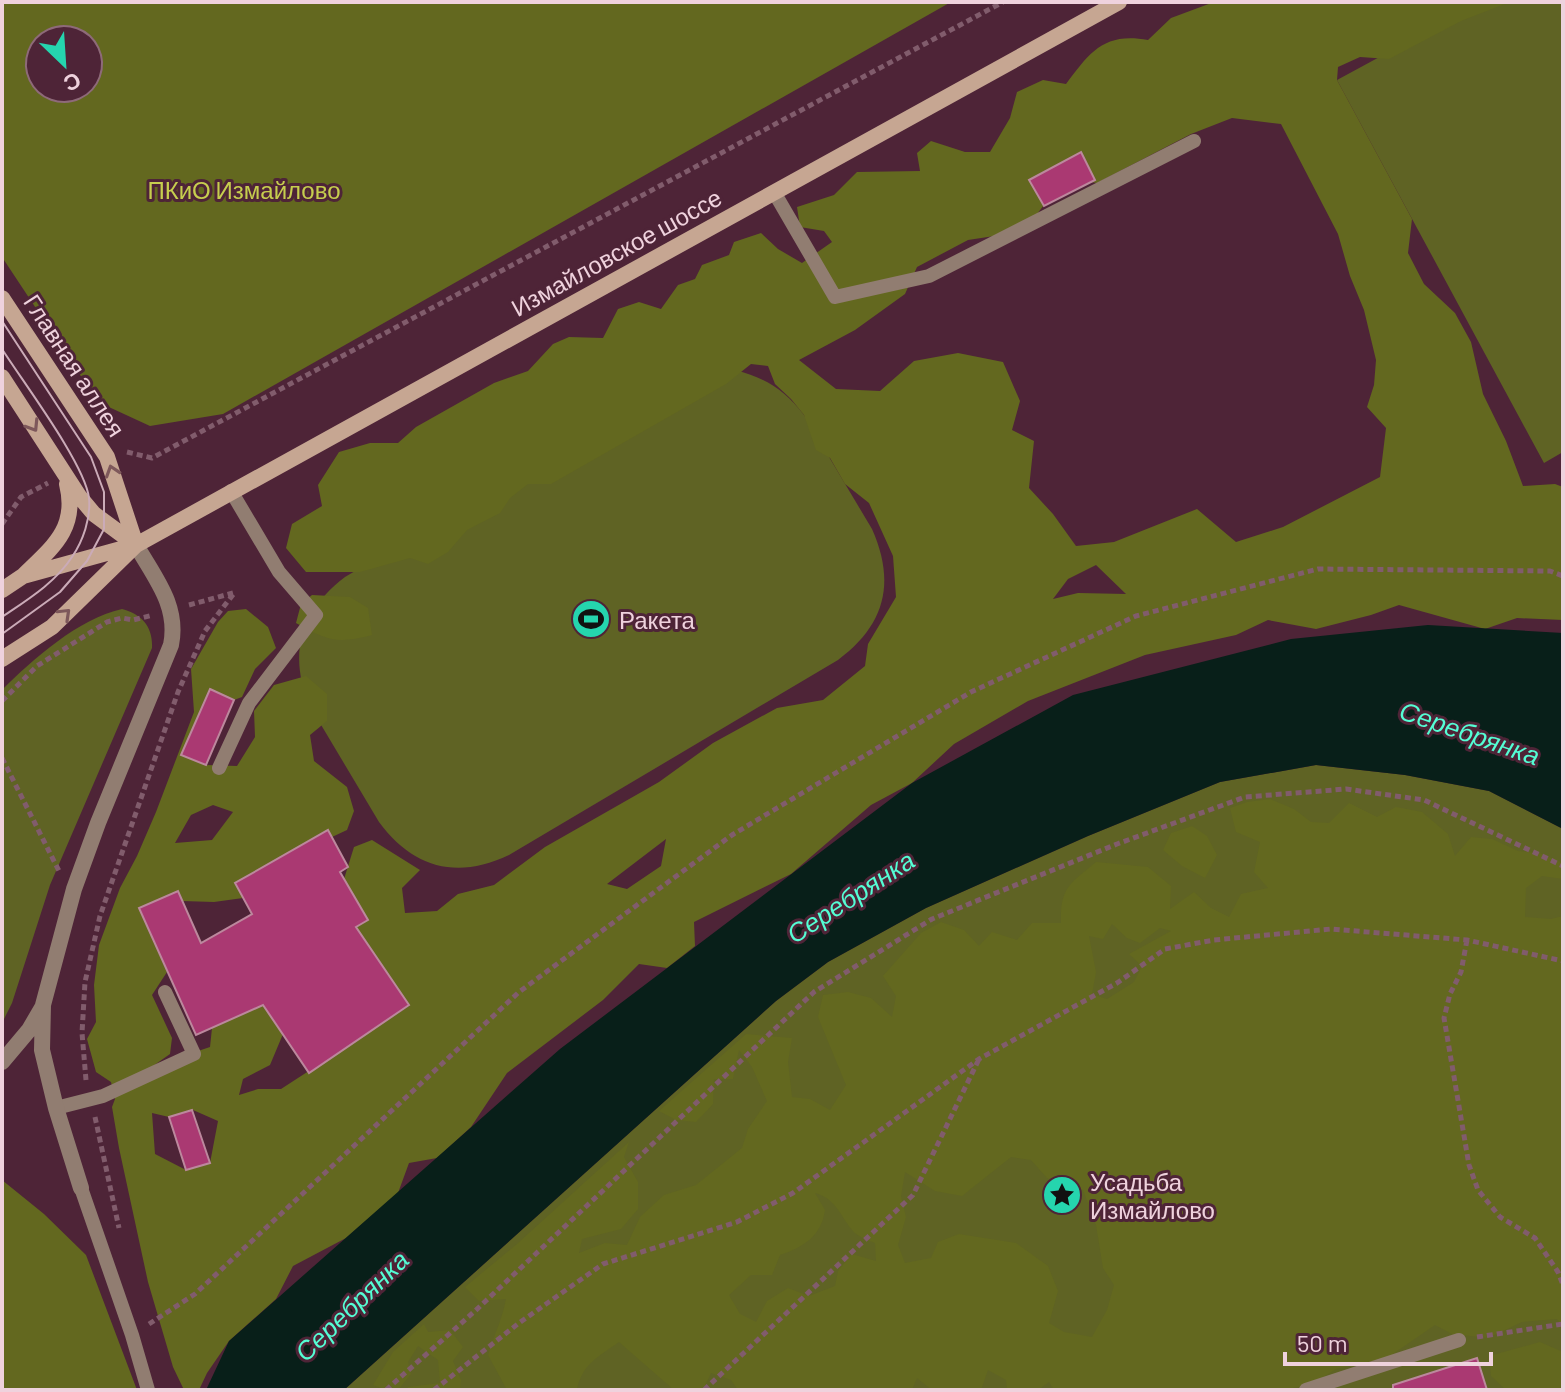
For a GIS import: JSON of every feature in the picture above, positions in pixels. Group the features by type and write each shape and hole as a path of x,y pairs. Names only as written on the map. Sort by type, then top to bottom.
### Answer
{"main road":[{"name":"Измайловское шоссе","path":"136,545 1119,2"},
{"name":"Главная аллея","path":"2,298 107,457 136,545"},
{"path":"2,377 71,501 63,533 57,543 23,576 2,590"},
{"path":"57,479 94,514 136,545"},
{"path":"23,576 136,545"},
{"path":"2,659 52,627 136,545"}],"street":[{"path":"81,1188 42,1050 43,1005 72,897 98,823 171,645 174,628 166,595 136,545"},
{"path":"2,1062 29,1030 43,1005"}],"lane":[{"path":"774,192 835,297 929,276 1194,141"},
{"path":"219,768 249,703 316,615 279,572 231,491"},
{"path":"56,1108 129,1085 194,1054 165,992"},
{"path":"81,1188 148,1390"},
{"path":"1306,1390 1459,1340"}],"path":[{"path":"120,452 152,458 1003,2"},
{"path":"2,524 21,497 57,479"},
{"path":"148,1324 195,1294 519,992 732,835 971,692 1136,616 1318,569 1550,571 1563,576"},
{"path":"120,1232 86,1084 82,1033 85,982 100,916 178,692 205,631 235,592"},
{"path":"2,701 37,666 107,622"},
{"path":"2,758 72,897"},
{"path":"386,1390 475,1311 814,992 932,919 1117,844 1245,797 1346,789 1424,800 1563,866"},
{"path":"434,1390 519,1323 603,1264 737,1222 793,1193 979,1059 1117,983 1165,949 1214,940 1331,929 1467,940 1563,961"},
{"path":"1467,940 1461,972 1450,994 1444,1018 1469,1165 1478,1190 1500,1217 1535,1238 1563,1285"},
{"path":"704,1390 913,1195 979,1059"},
{"path":"144,1313 152,1337"},
{"path":"1459,1340 1563,1324"}],"green space":[{"name":"ПКиО Измайлово","path":"2,2 951,2 223,414 150,426 98,402 2,257"},
{"path":"1214,2 1510,2 1461,21 1389,59 1360,57 1338,67 1337,80 1412,219 1408,253 1424,284 1455,313 1471,342 1483,394 1523,486 1555,484 1563,487 1563,620 1517,618 1485,629 1399,605 1316,629 1268,620 1236,635 1145,655 1028,701 954,744 912,783 871,805 791,874 694,922 695,946 667,968 639,964 603,1000 507,1073 471,1127 437,1158 409,1163 398,1193 346,1238 293,1266 276,1299 229,1341 199,1390 184,1390 173,1367 148,1282 119,1148 111,1082 96,1072 87,1039 96,1022 94,985 99,945 120,888 156,812 194,712 191,669 218,622 228,611 246,609 268,627 276,648 255,669 242,697 234,700 211,690 182,755 206,765 237,766 255,737 254,711 274,685 306,676 327,694 327,721 310,735 314,761 347,787 354,811 347,830 332,837 328,830 235,883 243,898 214,902 182,901 178,891 139,908 167,972 152,995 172,1038 170,1054 153,1066 210,1047 212,1028 226,1001 368,920 344,879 354,847 372,840 420,870 402,888 405,913 437,911 458,894 494,885 545,847 659,782 713,743 777,708 823,700 865,666 868,644 896,597 893,556 869,503 845,484 830,458 816,450 804,415 775,384 768,366 751,364 726,384 551,484 528,484 510,498 500,513 467,530 448,552 428,564 410,558 360,572 306,572 286,548 292,524 322,506 318,485 339,452 370,443 398,443 416,427 494,383 528,371 553,344 569,337 603,338 618,309 639,302 661,309 678,285 695,279 702,265 729,255 734,242 761,233 778,249 802,263 832,242 824,231 800,227 797,207 834,195 857,172 920,171 917,153 931,141 965,152 990,152 1010,118 1017,92 1043,80 1066,84 1100,47 1120,39 1148,40 1171,18","holes":["1232,118 1281,124 1338,234 1364,310 1376,360 1374,385 1367,407 1386,428 1380,477 1283,527 1236,542 1197,509 1114,542 1076,546 1029,488 1034,441 1012,430 1020,401 1003,362 958,353 914,361 880,391 836,389 799,360 855,330 905,294 917,267 968,240 1001,235 1037,214 1065,178 1097,183 1191,134","1096,565 1126,594 1078,593 1053,599 1068,579","213,805 233,812 212,840 175,843 191,815","666,839 661,866 627,889 607,884","368,945 409,1006 281,1089 258,1089 239,1095 243,1079 270,1065 283,1034","193,1110 218,1121 210,1163 186,1170 155,1154 152,1113 169,1117"]},
{"path":"1481,2 1563,2 1563,452 1544,463 1337,80"},
{"name":"Ракета","path":"735,370 774,386 797,406 872,529 883,567 884,585 882,602 867,632 838,660 509,855 490,863 454,868 421,859 406,850 379,822 311,708 304,689 299,653 302,636 317,604 345,577 674,382"},
{"path":"312,595 350,597 368,608 372,635 333,639 296,623 301,604"},
{"path":"122,609 145,622 151,634 152,648 50,885 12,1003 2,1023 2,690 42,653 73,631 105,614"},
{"name":"Усадьба Измайлово","path":"1316,765 1405,775 1489,791 1563,829 1563,1390 344,1390 776,1001 828,962 926,908 1220,782"},
{"name":"Усадьба Измайлово","path":"1270,799 1294,809 1311,822 1329,823 1349,803 1377,817 1396,807 1422,812 1448,834 1455,856 1471,837 1492,839 1518,851 1540,853 1563,863 1563,879 1542,876 1526,888 1525,917 1551,919 1563,916 1563,1327 1557,1319 1522,1322 1488,1338 1452,1334 1435,1325 1387,1358 1336,1369 1311,1385 1281,1390 1054,1390 1049,1382 1038,1390 1007,1390 1006,1380 988,1370 981,1390 932,1390 917,1378 912,1390 738,1390 731,1380 711,1373 703,1390 674,1390 619,1342 587,1367 577,1390 507,1390 488,1355 506,1299 479,1301 465,1287 629,1142 624,1157 638,1182 638,1209 621,1229 582,1239 579,1253 605,1243 627,1245 640,1217 664,1195 696,1185 742,1148 748,1129 767,1101 752,1067 739,1050 733,1079 714,1079 713,1104 696,1122 676,1120 659,1111 746,1034 792,1038 788,1062 792,1097 810,1099 830,1110 846,1085 818,1017 823,995 848,992 871,998 892,1017 896,996 883,976 921,933 941,922 964,930 979,946 992,932 1017,940 1032,923 1061,923 1062,901 1068,887 1096,862 1148,867 1171,886 1170,909 1194,892 1211,908 1229,917 1241,894 1268,888 1254,872 1260,842 1236,832 1230,808","holes":["1112,924 1127,938 1140,943 1160,928 1171,931 1129,954 1142,966 1134,982 1107,999 1092,994 1096,972 1089,936 1103,939","1011,1157 1031,1160 1047,1178 1083,1190 1096,1225 1103,1268 1114,1285 1107,1310 1092,1337 1064,1332 1049,1323 1058,1291 1048,1266 1016,1243 959,1234 938,1242 931,1258 905,1263 898,1245 906,1217 901,1196 905,1172 935,1191 962,1196","815,1193 832,1203 854,1232 875,1243 876,1261 852,1254 838,1271 835,1286 809,1296 788,1288 767,1301 756,1322 740,1314 729,1295 751,1275 772,1275 780,1255 810,1240 815,1234 825,1210"]},
{"path":"1192,826 1207,836 1217,855 1205,878 1182,866 1163,850 1171,833"},
{"path":"2,1180 44,1214 86,1255 137,1390 2,1390"},
{"path":"424,1324 428,1332 450,1330 463,1347 453,1361 461,1380 460,1390 408,1390 408,1387 440,1383 438,1360 418,1346 408,1362 411,1374 398,1390 373,1385 393,1352"},
{"path":"1540,1342 1563,1352 1563,1390 1506,1390 1491,1376 1489,1356"}],"water":[{"name":"Серебрянка","path":"1428,625 1563,633 1563,829 1489,791 1405,775 1316,765 1220,782 1088,836 926,908 828,962 776,1001 344,1390 206,1390 229,1341 560,1049 912,783 1073,695 1291,639"}],"building":[{"path":"1081,152 1095,180 1044,206 1029,180"},
{"path":"210,689 234,700 206,765 181,755"},
{"path":"328,830 348,867 340,872 368,920 356,927 409,1005 309,1073 263,1005 196,1035 139,908 178,891 201,943 252,914 235,883"},
{"path":"192,1110 210,1163 186,1170 169,1117"},
{"path":"1477,1358 1487,1390 1393,1390 1393,1385"}],"tram line":[{"path":"2,321 91,457 104,492 104,529 87,561 60,592 2,634"},
{"path":"2,349 77,465 89,498 87,521 76,551 57,575 2,617"}],"place":[{"name":"Ракета","path":"591,619"},
{"name":"Усадьба Измайлово","path":"1062,1195"}]}
